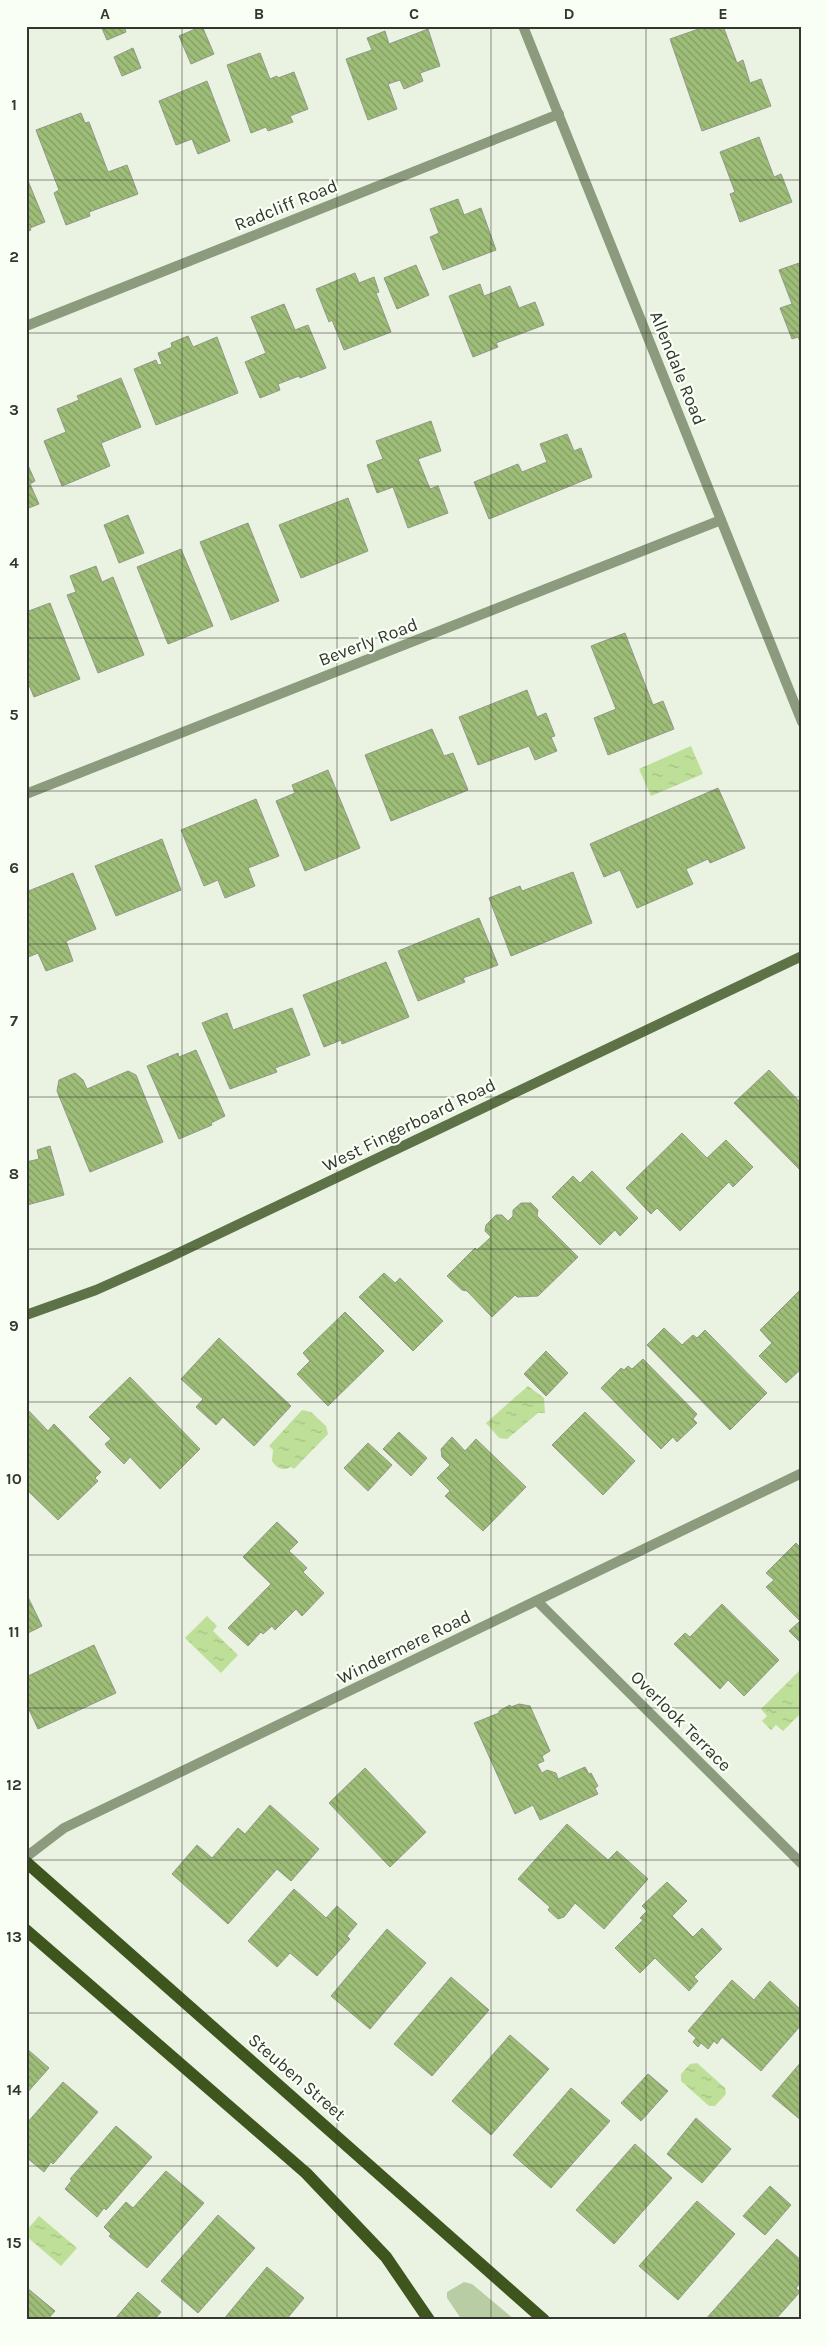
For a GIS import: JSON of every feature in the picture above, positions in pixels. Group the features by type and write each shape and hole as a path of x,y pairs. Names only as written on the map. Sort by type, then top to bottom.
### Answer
{"main road":[{"name":"Steuben Street","path":"26,1862 544,2320"},
{"path":"26,1930 306,2173 386,2257 429,2320"}],"street":[{"name":"Allendale Road","path":"523,26 802,722"},
{"name":"Radcliff Road","path":"26,326 558,114"},
{"name":"Beverly Road","path":"26,794 721,520"},
{"name":"West Fingerboard Road","path":"26,1315 96,1290 168,1258 802,956"},
{"name":"Windermere Road","path":"26,1857 64,1828 802,1473"},
{"name":"Overlook Terrace","path":"537,1601 802,1864"}],"shaded area":[{"path":"464,2282 472,2284 515,2320 462,2320 447,2298 447,2292"}],"water":[{"path":"691,746 703,774 651,796 639,769"},
{"path":"528,1386 544,1398 545,1413 538,1413 507,1439 499,1438 486,1423"},
{"path":"302,1410 311,1412 326,1426 328,1434 294,1469 291,1467 280,1468 272,1461 273,1450 269,1446"},
{"path":"207,1616 217,1626 213,1631 238,1655 221,1673 185,1638"},
{"path":"800,1670 802,1671 802,1712 783,1731 776,1725 771,1730 762,1721 767,1716 761,1709"},
{"path":"697,2063 725,2088 726,2094 715,2106 709,2106 681,2081 681,2074 690,2064"},
{"path":"39,2216 77,2248 61,2266 26,2236 26,2231"}],"building":[{"path":"101,26 124,26 126,32 107,40"},
{"path":"202,26 214,54 191,64 179,36"},
{"path":"707,26 723,26 737,63 743,60 750,83 761,79 771,106 702,131 670,39"},
{"path":"428,29 440,66 420,73 423,81 404,89 400,80 388,84 397,109 368,120 346,59 372,50 367,38 385,31 389,44"},
{"path":"133,48 141,68 122,76 114,57"},
{"path":"260,53 270,79 294,72 308,109 290,116 293,122 268,131 266,127 251,133 227,65"},
{"path":"207,81 230,141 198,154 192,139 176,145 159,101"},
{"path":"81,113 85,123 89,122 108,172 127,165 138,194 89,212 90,216 66,225 54,193 59,190 36,130"},
{"path":"759,137 774,177 781,174 792,202 740,222 730,194 735,192 720,152"},
{"path":"26,176 45,222 30,228 31,230 26,232"},
{"path":"458,199 464,215 481,208 496,250 443,270 430,237 439,233 430,209"},
{"path":"802,262 802,346 798,337 792,339 780,308 792,304 779,270"},
{"path":"416,265 429,295 397,309 384,278"},
{"path":"355,273 359,283 374,277 379,292 376,293 391,332 344,350 332,320 329,322 316,289"},
{"path":"480,284 484,296 510,286 519,308 535,302 544,325 496,343 498,347 473,357 449,296"},
{"path":"284,304 295,330 308,325 326,368 278,384 280,390 260,398 245,362 266,353 251,317"},
{"path":"188,336 193,347 217,337 238,393 156,425 134,369 156,360 158,365 162,364 158,353 172,347 171,343"},
{"path":"121,378 141,427 101,443 110,466 62,486 44,441 66,432 57,409 79,400 77,396"},
{"path":"431,421 441,451 418,459 430,489 438,486 448,513 408,528 393,487 377,493 367,465 383,459 376,441"},
{"path":"567,434 574,451 581,448 592,477 489,519 474,482 518,464 522,472 547,462 540,444"},
{"path":"26,461 35,481 30,484 39,504 26,509"},
{"path":"348,498 368,551 301,578 279,525"},
{"path":"128,515 144,553 119,563 104,525"},
{"path":"248,523 279,601 231,620 200,542"},
{"path":"181,549 213,626 168,644 137,567"},
{"path":"96,566 102,582 113,577 144,655 98,673 67,595 76,592 70,576"},
{"path":"50,603 80,679 34,697 26,678 26,612"},
{"path":"625,633 653,705 663,701 674,729 608,755 594,718 616,709 591,646"},
{"path":"527,690 537,717 546,713 555,736 551,737 557,751 535,760 529,746 478,765 459,717"},
{"path":"432,729 444,756 453,753 468,790 391,821 365,755"},
{"path":"328,770 360,848 305,871 276,801 295,793 292,785"},
{"path":"718,788 745,848 710,863 708,859 686,869 693,884 637,908 620,870 604,877 590,844"},
{"path":"256,799 279,856 248,868 255,886 225,898 218,880 204,886 181,830"},
{"path":"162,839 181,890 116,916 95,866"},
{"path":"573,872 592,923 511,956 489,898 520,886 522,891"},
{"path":"73,873 96,929 66,941 73,961 46,971 38,953 26,958 26,892"},
{"path":"479,918 498,965 463,978 465,982 418,1001 398,951"},
{"path":"386,962 409,1017 342,1044 341,1040 324,1047 303,995"},
{"path":"292,1008 310,1055 275,1068 277,1072 230,1089 202,1023 227,1013 233,1030"},
{"path":"196,1050 225,1116 211,1123 212,1125 179,1139 147,1066 178,1053 179,1057"},
{"path":"769,1070 802,1104 801,1171 734,1103"},
{"path":"128,1071 136,1075 163,1142 90,1172 57,1091 59,1080 75,1073 83,1080 87,1089"},
{"path":"682,1133 707,1158 726,1140 753,1167 733,1187 729,1182 680,1231 657,1208 651,1214 626,1188"},
{"path":"50,1146 64,1195 27,1205 26,1162 39,1159 37,1150"},
{"path":"592,1171 638,1218 620,1236 615,1230 600,1245 552,1197 573,1176 580,1183"},
{"path":"521,1203 531,1203 538,1210 537,1216 578,1257 538,1296 517,1297 515,1295 492,1317 467,1291 462,1290 447,1276 475,1248 477,1250 491,1237 485,1231 486,1225 496,1215 502,1215 508,1221 513,1216 513,1210"},
{"path":"384,1273 395,1283 400,1278 443,1321 413,1351 359,1297"},
{"path":"802,1288 802,1368 786,1383 759,1356 772,1343 760,1330"},
{"path":"345,1312 384,1351 328,1406 297,1374 310,1361 303,1353"},
{"path":"664,1328 682,1345 693,1335 697,1338 705,1330 767,1393 730,1430 647,1345"},
{"path":"219,1338 291,1406 254,1446 223,1417 216,1425 196,1407 203,1399 181,1379"},
{"path":"546,1351 568,1373 546,1396 524,1374"},
{"path":"643,1359 697,1414 693,1419 697,1423 677,1442 673,1437 661,1449 601,1388 621,1368 624,1370 628,1366 632,1369"},
{"path":"130,1377 200,1449 160,1489 130,1457 124,1464 108,1448 105,1444 111,1439 89,1417"},
{"path":"28,1410 48,1431 54,1424 101,1472 95,1478 98,1481 58,1520 26,1489"},
{"path":"585,1412 635,1461 603,1495 552,1445"},
{"path":"399,1432 427,1458 411,1476 383,1449"},
{"path":"452,1437 465,1451 476,1439 526,1487 483,1531 445,1496 450,1491 437,1478 450,1465 442,1457 441,1449"},
{"path":"368,1443 392,1465 368,1491 344,1468"},
{"path":"277,1522 298,1542 289,1551 307,1568 303,1572 324,1593 302,1616 296,1609 275,1630 272,1626 263,1634 261,1632 248,1646 228,1628 271,1584 243,1557"},
{"path":"796,1543 802,1549 802,1644 789,1631 800,1621 766,1587 774,1580 766,1573"},
{"path":"26,1593 42,1626 26,1634"},
{"path":"722,1604 779,1660 744,1696 728,1680 720,1689 674,1644 685,1633 690,1637"},
{"path":"94,1645 116,1693 38,1729 26,1703 26,1677"},
{"path":"519,1704 530,1706 550,1751 542,1756 544,1761 537,1764 542,1773 547,1770 556,1773 558,1779 585,1767 589,1774 591,1773 598,1786 595,1788 598,1794 540,1820 533,1805 515,1814 474,1723 499,1713 499,1711 510,1705 511,1707"},
{"path":"365,1768 426,1832 390,1867 329,1803"},
{"path":"270,1805 319,1849 291,1881 277,1869 228,1924 172,1874 197,1845 212,1858 238,1828 245,1834"},
{"path":"567,1824 608,1860 617,1851 648,1879 604,1929 575,1903 564,1917 558,1919 548,1910 550,1907 518,1879"},
{"path":"667,1882 687,1901 672,1916 693,1937 702,1928 722,1949 694,1977 698,1981 689,1991 655,1958 640,1973 615,1948 643,1920 640,1918 647,1911 642,1906"},
{"path":"294,1889 326,1918 337,1906 357,1924 347,1936 350,1939 317,1976 290,1953 277,1967 248,1941"},
{"path":"387,1929 426,1963 370,2029 331,1996"},
{"path":"451,1977 489,2010 432,2076 394,2044"},
{"path":"732,1980 754,2000 770,1981 802,2011 802,2024 761,2071 722,2037 717,2044 714,2041 708,2049 701,2043 698,2047 693,2042 696,2038 688,2031"},
{"path":"510,2035 549,2069 491,2135 452,2101"},
{"path":"26,2048 49,2068 26,2094"},
{"path":"802,2061 802,2121 772,2096"},
{"path":"648,2074 668,2091 641,2121 621,2103"},
{"path":"63,2082 98,2112 44,2172 26,2157 26,2124"},
{"path":"571,2088 610,2121 551,2188 513,2155"},
{"path":"696,2118 731,2149 702,2183 667,2154"},
{"path":"116,2126 152,2157 106,2210 104,2208 97,2217 65,2189 72,2180 70,2179"},
{"path":"635,2144 672,2178 614,2244 576,2210"},
{"path":"166,2171 204,2203 147,2268 109,2236 111,2234 104,2227 126,2202 133,2208"},
{"path":"770,2186 791,2205 765,2235 743,2216"},
{"path":"697,2201 735,2234 678,2300 639,2266"},
{"path":"218,2215 255,2248 198,2313 161,2281"},
{"path":"777,2239 802,2261 802,2281 796,2288 800,2292 775,2320 705,2320"},
{"path":"267,2267 304,2298 286,2320 223,2320"},
{"path":"26,2287 55,2311 47,2320 26,2320"},
{"path":"138,2292 161,2312 154,2320 114,2320"}]}
